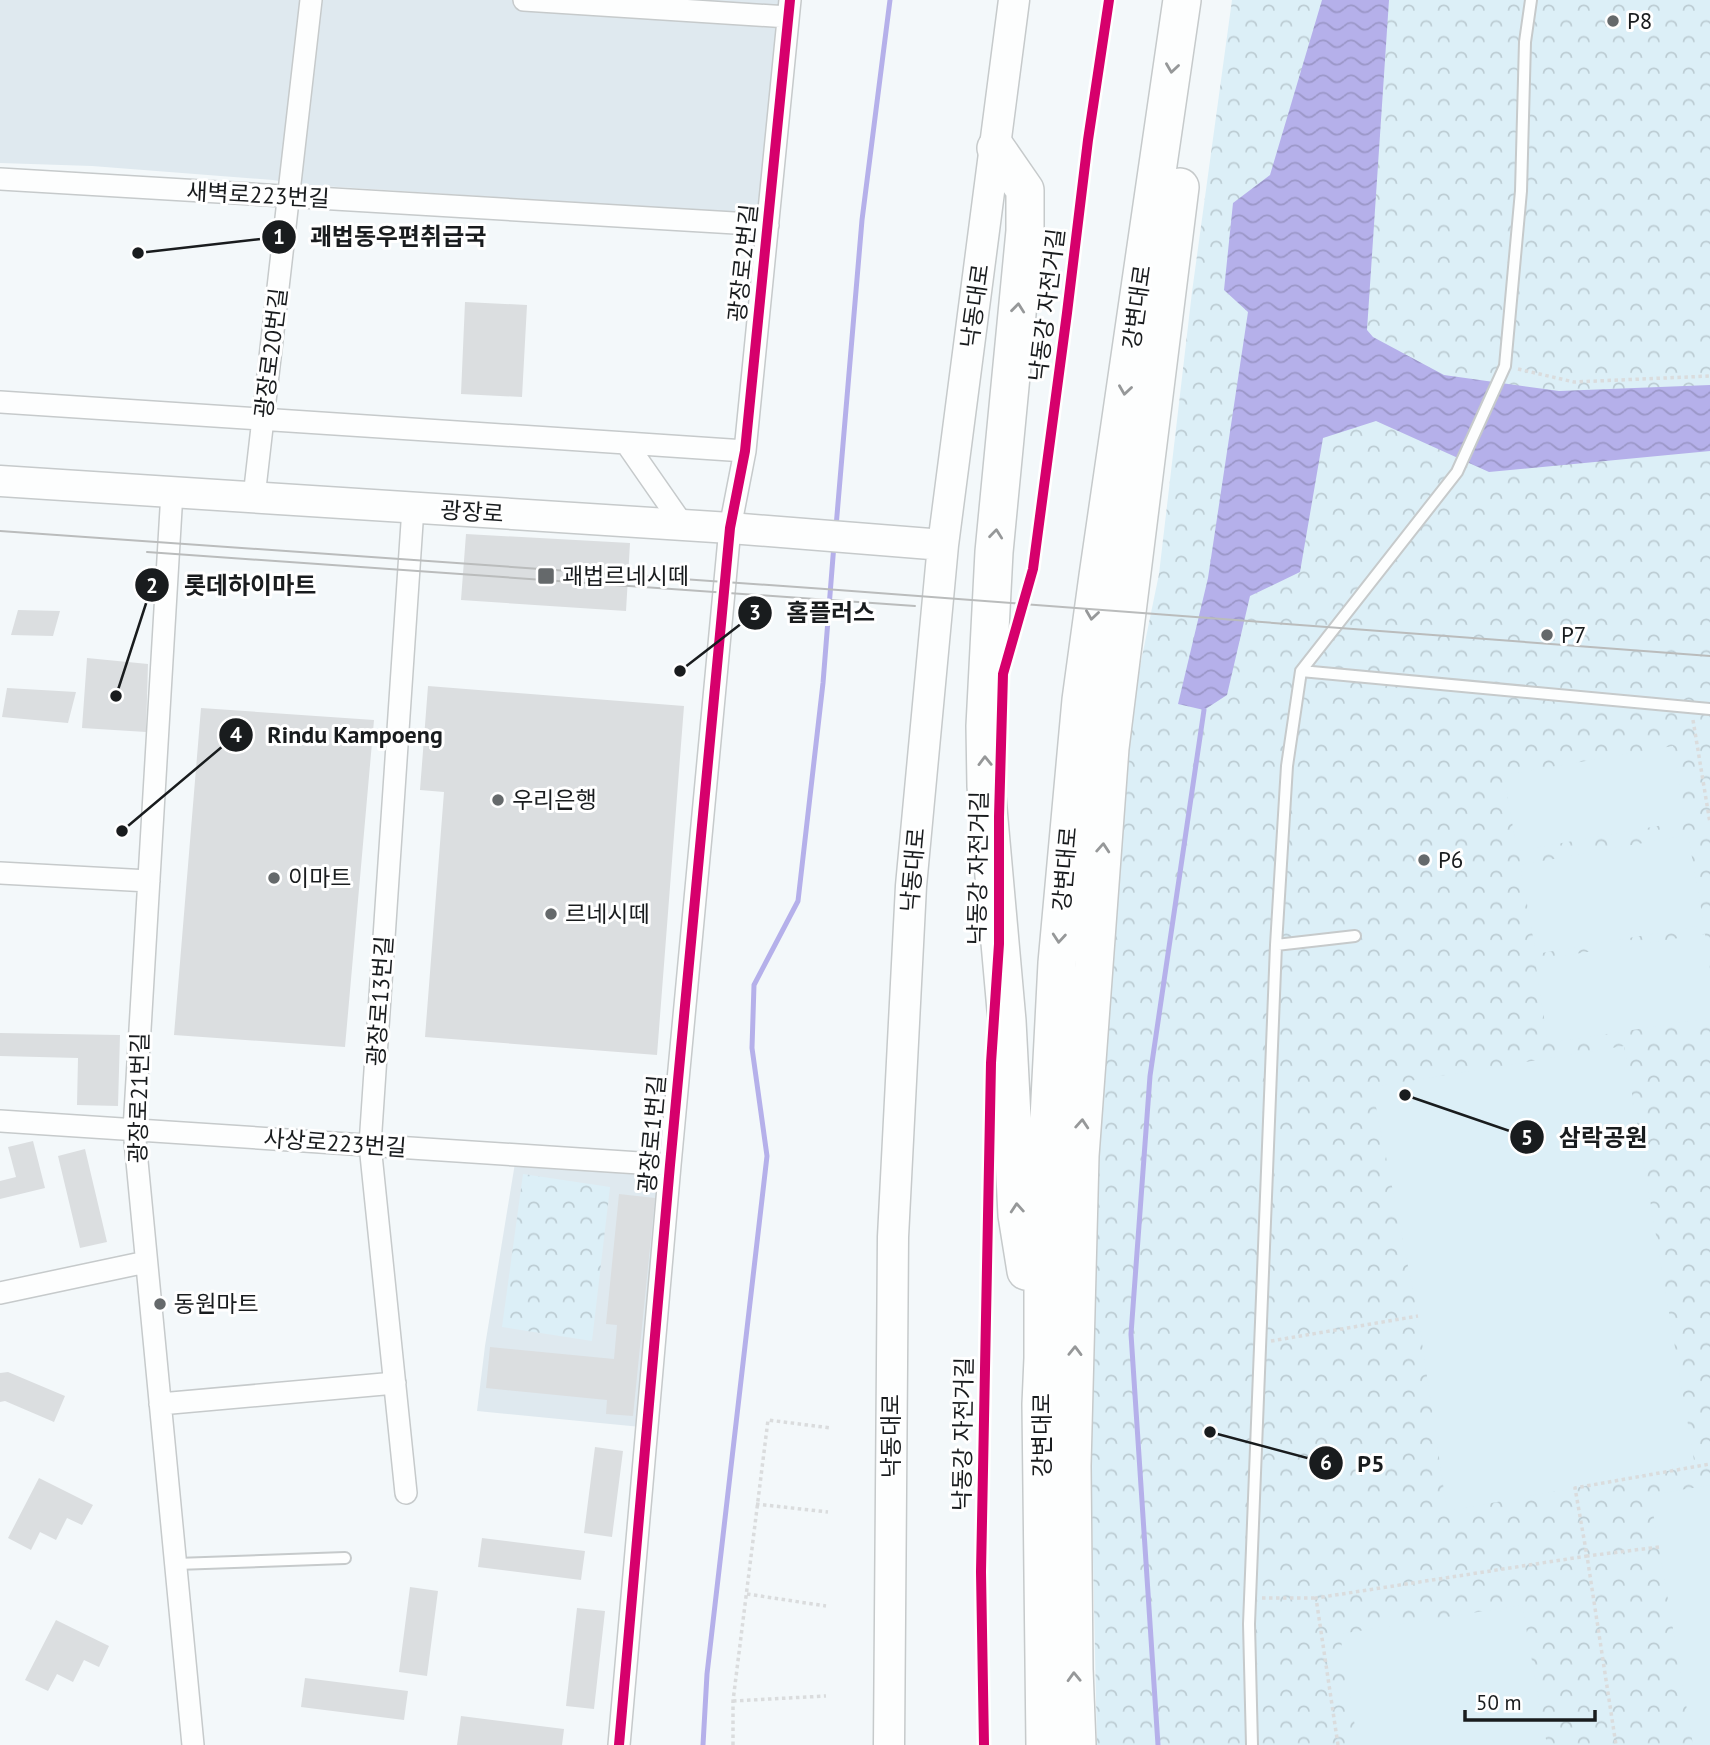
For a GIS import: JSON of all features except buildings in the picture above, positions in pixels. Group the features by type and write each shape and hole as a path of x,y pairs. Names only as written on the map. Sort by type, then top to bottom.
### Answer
{"highway":[{"name":"강변대로","path":"1045,1745 1041,1404 1043,1236 1057,963 1081,700 1182,0"},
{"name":"강변대로","path":"1077,1745 1073,1466 1080,1156 1110,748 1179,193 1206,0"},
{"path":"996,148 1025,190 1026,231 994,552 985,726 986,786 1007,1021 1017,1215 1043,1358 1073,1466"}],"main road":[{"name":"낙동대로","path":"892,1738 892,1237 911,886 943,545 1014,0"},
{"name":"광장로","path":"0,481 683,525 943,545"}],"street":[{"name":"광장로20번길","path":"254,498 311,0"},
{"path":"524,0 789,9"},
{"name":"광장로2번길","path":"740,529 789,9"},
{"name":"새벽로223번길","path":"0,179 768,225"},
{"path":"0,402 746,451"},
{"path":"626,443 683,525"},
{"name":"광장로21번길","path":"172,492 134,1130 193,1745"},
{"name":"광장로13번길","path":"406,1493 370,1145 413,508"},
{"name":"광장로1번길","path":"620,1745 670,1165 740,529"},
{"path":"0,873 149,881"},
{"name":"사상로223번길","path":"0,1121 670,1165"},
{"path":"0,1293 146,1262"},
{"path":"160,1404 395,1383"}],"lane":[{"path":"1252,1745 1249,1624 1276,945 1287,766 1301,671 1457,472 1505,366 1521,191 1525,43 1531,0"},
{"path":"1301,671 1710,709"},
{"path":"1276,945 1355,936"},
{"path":"176,1564 345,1558"}],"path":[{"path":"1505,366 1574,382 1710,376"},
{"path":"1690,708 1710,823"},
{"path":"1260,1342 1418,1316"},
{"path":"733,1745 733,1701 768,1420 831,1427"},
{"path":"1616,1745 1575,1488 1710,1464"},
{"path":"756,1504 828,1512"},
{"path":"1250,1598 1316,1598 1587,1556 1659,1548"},
{"path":"747,1594 826,1606"},
{"path":"1316,1598 1338,1745"},
{"path":"733,1701 826,1696"}],"shaded area":[{"path":"0,0 784,0 762,200 754,216 307,185 92,166 0,163"},
{"path":"515,1163 676,1177 641,1427 477,1411"}],"green space":[{"path":"1232,0 1710,0 1710,1745 1097,1745 1088,1328 1113,863 1137,681 1159,574 1192,292"},
{"path":"1673,746 1686,821 1517,851 1504,775"},
{"path":"1688,835 1704,925 1536,954 1520,865"},
{"path":"1705,934 1710,969 1710,1018 1548,1043 1535,960"},
{"path":"1624,1046 1695,1466 1447,1511 1418,1316 1372,1087"},
{"path":"523,1174 610,1187 592,1341 502,1327"},
{"path":"1710,1485 1710,1745 1693,1745 1650,1495"},
{"path":"1522,1605 1547,1745 1358,1745 1340,1634"}],"water":[{"path":"1322,0 1389,0 1367,330 1373,337 1444,375 1559,391 1710,385 1710,451 1489,472 1376,421 1323,438 1300,572 1250,596 1227,695 1204,710 1178,704 1208,578 1248,312 1224,290 1233,203 1270,175"}],"waterway":[{"path":"836,527 862,220 890,0"},
{"path":"703,1745 707,1674 767,1156 752,1048 754,985 798,901 823,683 834,544"},
{"path":"1158,1745 1131,1334 1150,1076 1204,710"}],"tram line":[{"path":"0,531 825,589 1710,656"},
{"path":"147,552 915,606"}],"cycle path":[{"path":"619,1745 730,528 745,451 790,0"},
{"name":"낙동강 자전거길","path":"984,1745 981,1572 991,1063 999,944 1003,674 1033,569 1088,140 1109,0"}],"place":[{"name":"P8","path":"1613,21"},
{"name":"괘법동우편취급국","path":"138,253"},
{"name":"괘법르네시떼","path":"546,576"},
{"name":"P7","path":"1547,635"},
{"name":"홈플러스","path":"680,671"},
{"name":"롯데하이마트","path":"116,696"},
{"name":"우리은행","path":"498,800"},
{"name":"Rindu Kampoeng","path":"122,831"},
{"name":"P6","path":"1424,860"},
{"name":"이마트","path":"274,878"},
{"name":"르네시떼","path":"551,914"},
{"name":"삼락공원","path":"1405,1095"},
{"name":"동원마트","path":"160,1304"},
{"name":"P5","path":"1210,1432"}]}
